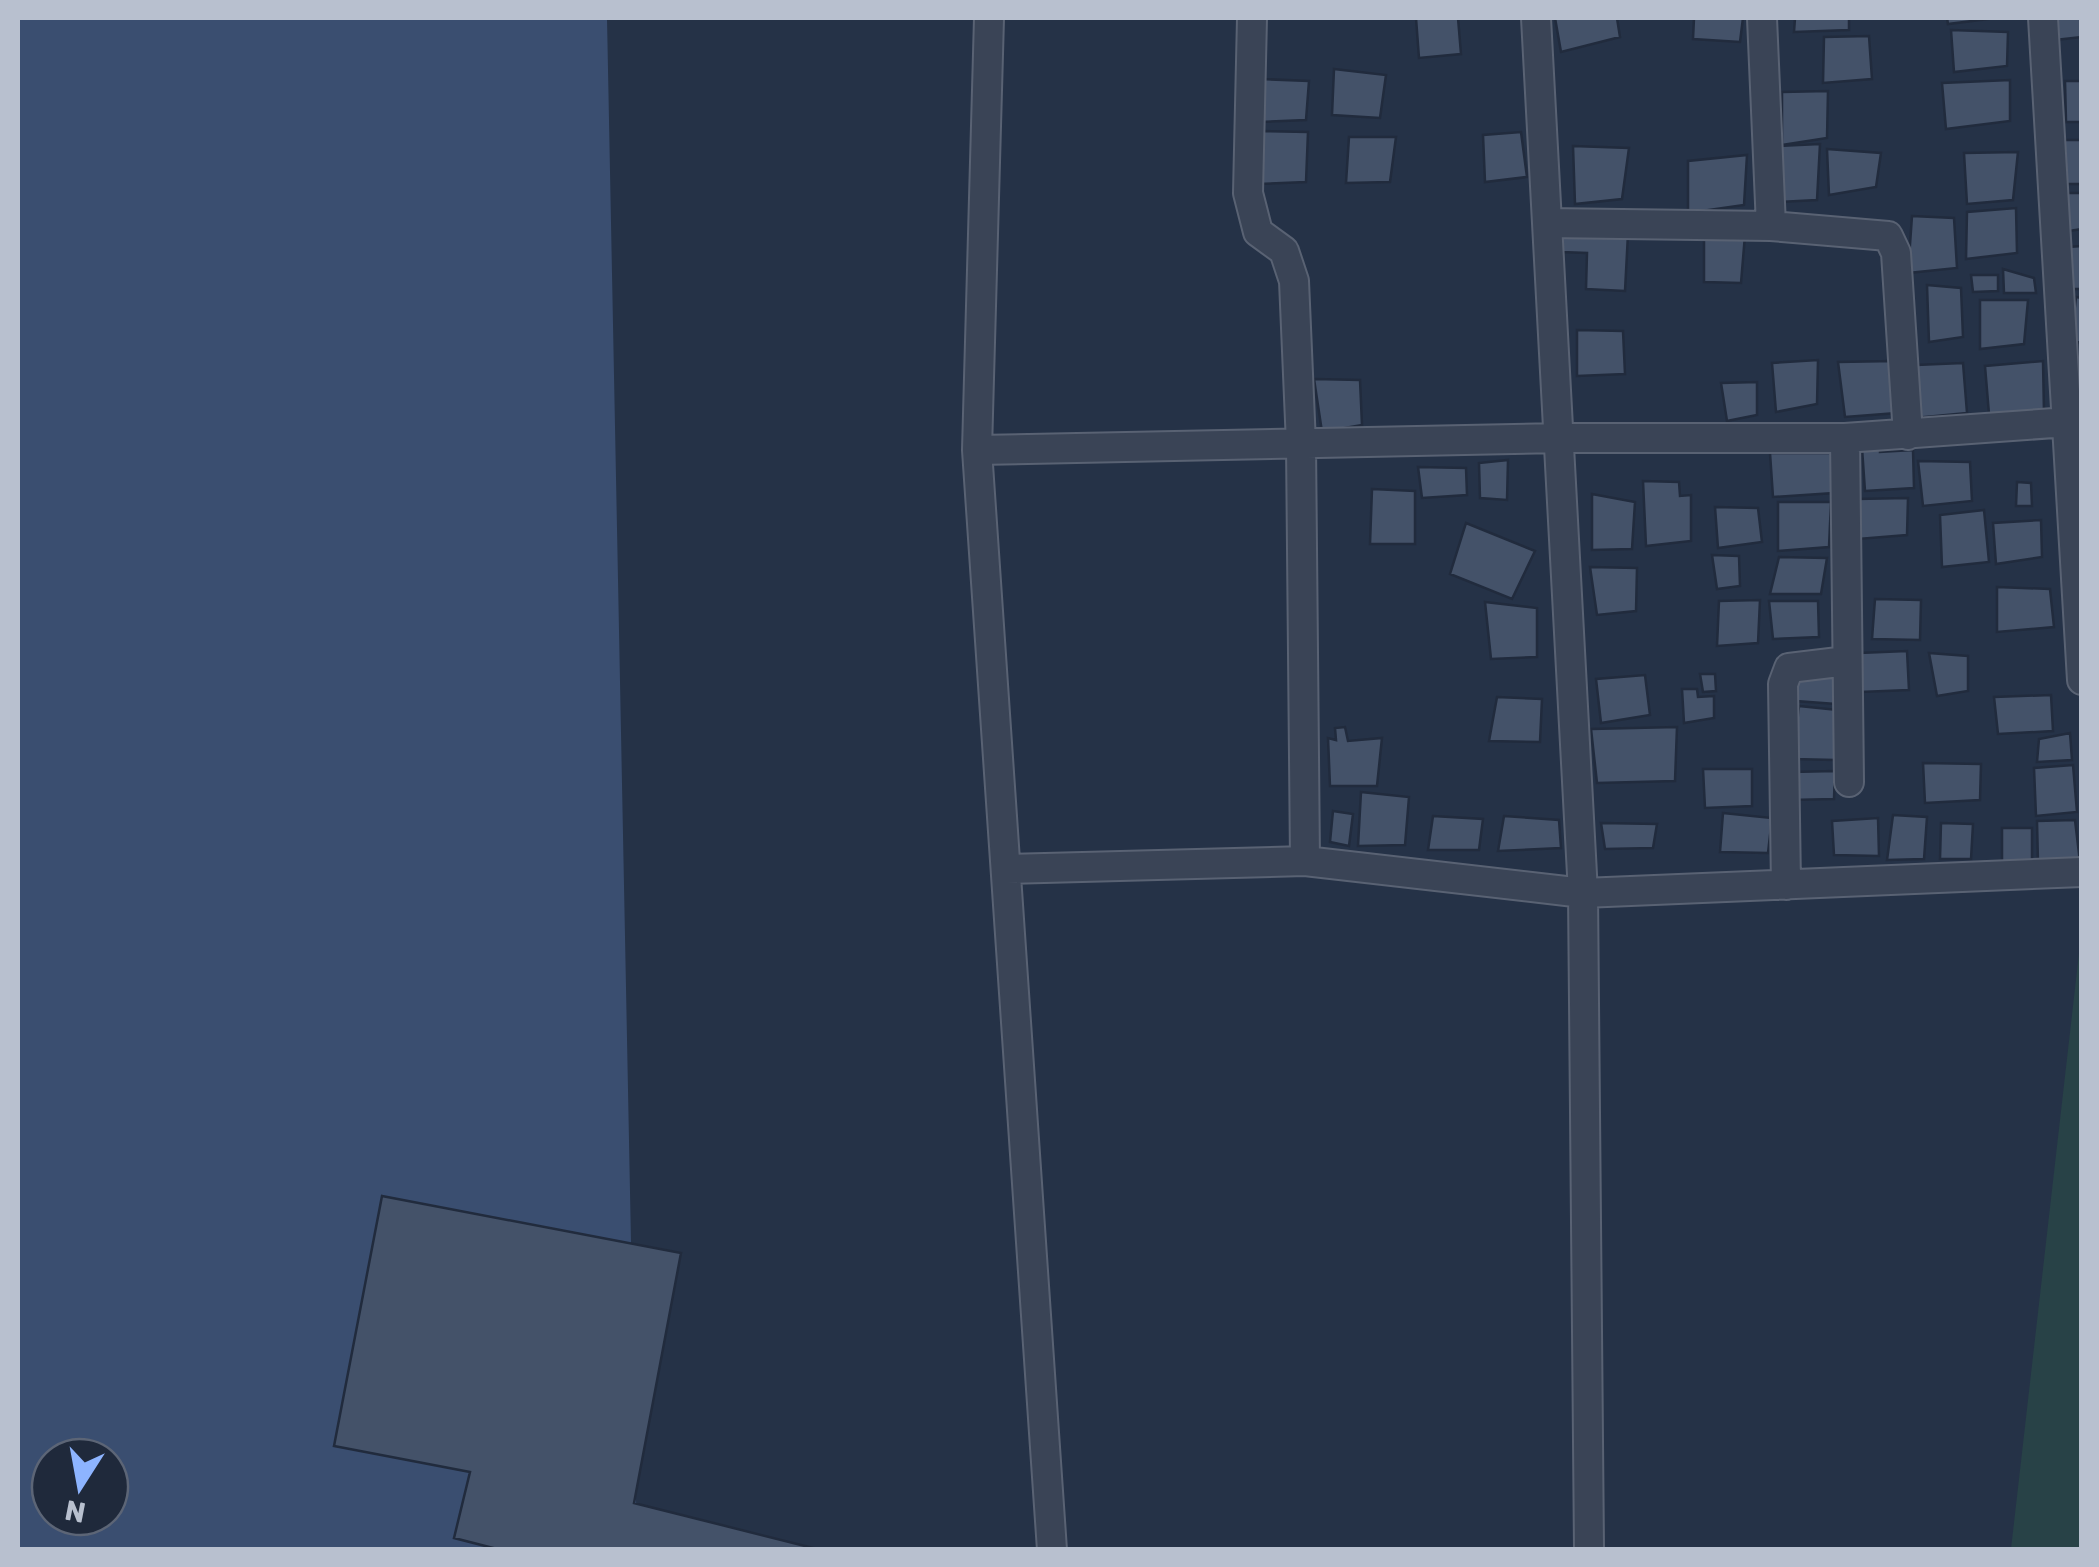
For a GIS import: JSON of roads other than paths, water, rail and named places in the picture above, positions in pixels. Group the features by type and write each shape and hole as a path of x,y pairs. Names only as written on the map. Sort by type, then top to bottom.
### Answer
{"street":[{"path":"990,18 977,450 1052,1550"},
{"path":"1252,18 1248,193 1258,232 1284,251 1294,281 1301,444 1305,861"},
{"path":"1536,18 1583,894 1589,1550"},
{"path":"1762,18 1771,226"},
{"path":"2043,18 2075,421 2082,680"},
{"path":"1548,223 1771,226 1888,236 1896,253 1908,435"},
{"path":"977,450 1560,438 1845,438 2075,421"},
{"path":"1845,438 1849,782"},
{"path":"1786,885 1783,684 1789,668 1848,661"},
{"path":"1006,869 1305,861 1583,894 2082,872"}],"water":[{"path":"18,18 607,18 637,1549 18,1549"}]}
